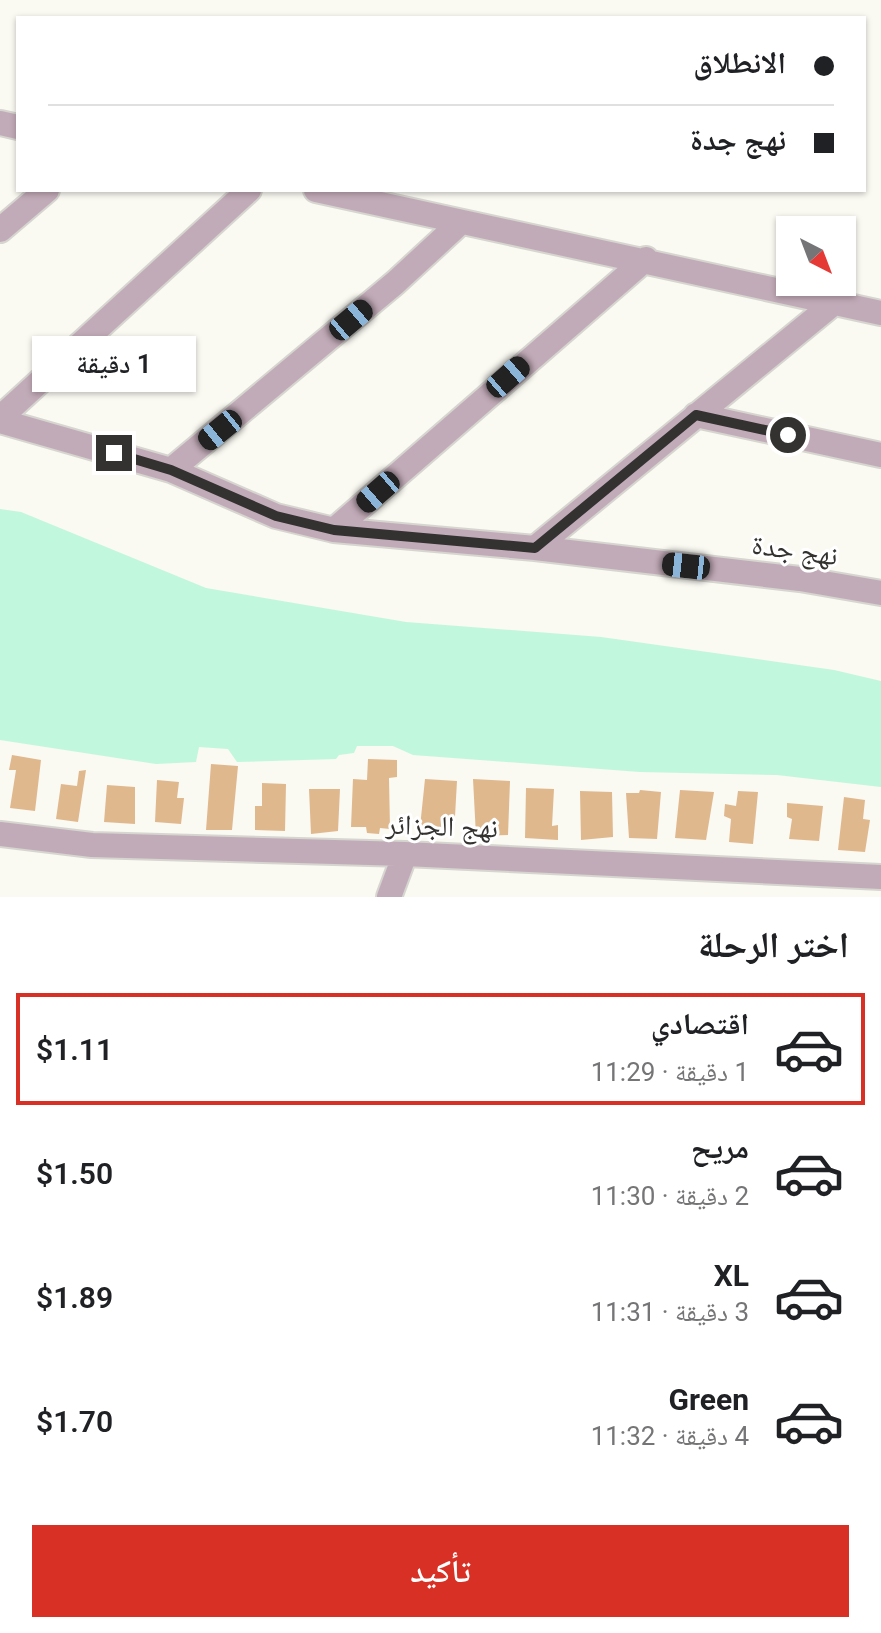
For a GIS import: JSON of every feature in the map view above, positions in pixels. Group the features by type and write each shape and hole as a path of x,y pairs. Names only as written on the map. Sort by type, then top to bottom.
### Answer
{"street":[{"path":"0,230 45,192"},
{"path":"0,420 247,192"},
{"path":"325,192 460,223 646,259 881,313"},
{"path":"171,470 395,283 460,223"},
{"path":"334,530 646,259"},
{"path":"535,548 834,303"},
{"path":"696,415 881,455"},
{"name":"نهج جدة","path":"0,420 171,470 276,516 334,530 535,548 800,579 881,593"},
{"name":"نهج الجزائر","path":"0,834 92,845 405,854 881,877"},
{"path":"389,897 405,854"}],"green space":[{"path":"0,509 21,512 206,588 406,622 601,637 834,670 881,681 881,787 777,775 640,772 413,755 393,746 357,746 354,753 339,755 336,759 237,762 228,749 199,747 196,762 156,764 0,740"}],"building":[{"path":"12,755 41,760 35,811 10,808 16,770 9,770"},
{"path":"368,759 397,760 397,777 389,778 390,829 380,828 379,834 367,833 366,827 351,827 353,779 367,780"},
{"path":"211,764 238,766 232,830 206,830"},
{"path":"86,770 78,822 56,819 61,784 77,786 79,771"},
{"path":"425,779 457,781 454,834 424,833 420,827"},
{"path":"473,779 510,781 508,835 476,836"},
{"path":"157,780 179,782 177,798 184,798 181,824 155,822"},
{"path":"262,783 286,784 285,831 255,830 255,806 262,806"},
{"path":"107,785 135,787 135,824 104,822"},
{"path":"526,788 554,789 552,826 558,825 558,840 525,838"},
{"path":"309,789 340,789 338,831 311,834"},
{"path":"640,790 661,792 657,839 629,838 626,793 639,793"},
{"path":"680,790 714,792 706,840 675,838"},
{"path":"580,791 612,792 613,837 581,840"},
{"path":"738,791 758,792 753,844 729,842 731,819 724,816 725,804 736,806"},
{"path":"844,797 865,800 863,819 870,820 865,852 838,850"},
{"path":"787,803 823,806 819,841 789,839 792,819 787,817"}],"route":[{"path":"114,453 171,470 276,516 334,530 535,548 696,415 788,435"}]}
